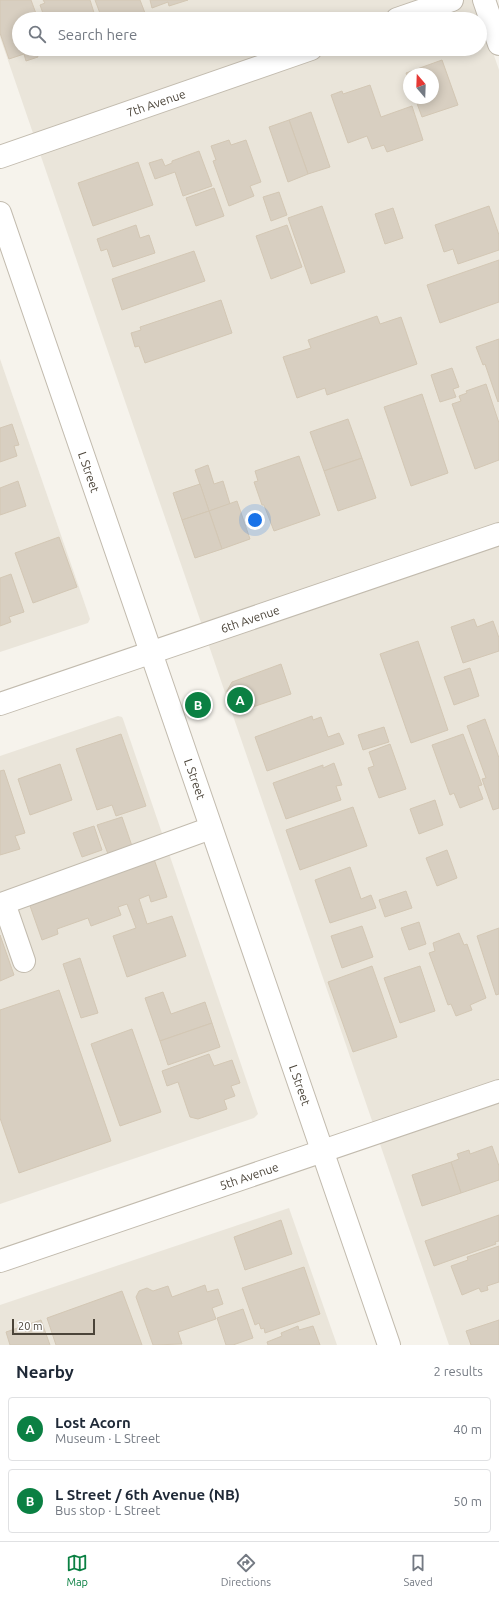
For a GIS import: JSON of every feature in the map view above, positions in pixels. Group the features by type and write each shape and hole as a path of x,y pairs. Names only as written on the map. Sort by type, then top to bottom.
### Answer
{"street":[{"path":"417,12 452,0"},
{"path":"484,0 499,44"},
{"name":"7th Avenue","path":"0,157 291,56"},
{"name":"L Street","path":"0,213 389,1345"},
{"name":"6th Avenue","path":"0,704 499,534"},
{"path":"24,961 4,903 211,828"},
{"name":"5th Avenue","path":"0,1261 278,1165 322,1152 499,1090"}],"shaded area":[{"path":"0,0 475,0 479,12 12,12 12,56 487,56 487,35 499,70 499,1345 449,1345 0,37"},
{"path":"0,359 90,619 88,623 0,652"},
{"path":"118,716 122,717 123,719 258,1114 254,1118 0,1204 0,756"},
{"path":"289,1208 337,1345 0,1345 0,1305"}],"building":[{"path":"0,0 31,0 35,12 12,12 12,56 18,56 9,59 0,33"},
{"path":"43,0 90,0 94,12 42,12 40,5 45,3"},
{"path":"95,0 140,0 145,12 100,12"},
{"path":"150,0 188,0 169,6 168,2 152,8"},
{"path":"25,56 38,56 38,57 26,61"},
{"path":"442,60 458,105 422,117 417,104 439,104 439,68 420,68"},
{"path":"370,85 381,117 412,106 423,140 387,152 384,145 372,149 367,136 348,143 331,95 342,91 343,94"},
{"path":"311,112 330,167 308,174 289,120"},
{"path":"289,120 308,174 288,182 269,127"},
{"path":"229,140 231,145 246,140 261,182 250,186 254,196 229,206 213,161 216,160 211,146"},
{"path":"199,151 212,186 183,196 175,172 155,179 149,163 162,159 165,166 172,163 172,161"},
{"path":"138,162 153,205 93,226 78,183"},
{"path":"214,188 224,216 196,226 186,198"},
{"path":"279,192 287,215 271,221 263,197"},
{"path":"322,206 345,272 311,284 288,218"},
{"path":"489,206 499,235 499,250 458,264 453,249 444,252 435,225"},
{"path":"393,208 403,238 385,244 375,214"},
{"path":"136,225 140,238 149,235 155,253 113,267 107,249 101,251 97,239"},
{"path":"287,225 302,267 271,279 256,236"},
{"path":"194,251 205,281 122,310 112,279"},
{"path":"499,260 499,302 440,323 427,285"},
{"path":"221,300 232,333 145,363 139,346 135,347 131,333 141,330 140,327"},
{"path":"377,316 380,324 401,317 417,364 327,395 325,388 297,398 283,357 311,348 308,340"},
{"path":"499,339 498,402 485,364 483,365 476,347"},
{"path":"452,368 459,387 453,389 456,397 440,402 431,375"},
{"path":"486,384 499,423 499,460 475,469 452,404 461,401 459,396 467,393 466,391"},
{"path":"422,394 448,473 411,486 384,407"},
{"path":"348,419 362,458 324,471 310,432"},
{"path":"12,424 19,445 14,446 17,456 0,462 0,428"},
{"path":"299,456 320,515 274,531 264,505 262,505 254,482 258,481 255,471"},
{"path":"362,458 376,498 338,511 324,471"},
{"path":"208,465 214,484 223,481 230,504 209,511 195,470"},
{"path":"18,481 26,506 0,515 0,488"},
{"path":"200,484 209,511 182,520 173,493"},
{"path":"237,501 250,539 222,549 209,511"},
{"path":"209,511 222,549 195,558 182,520"},
{"path":"59,537 77,587 33,603 15,553"},
{"path":"11,574 24,612 9,617 11,622 0,626 0,578"},
{"path":"474,619 477,627 493,621 499,638 499,651 463,663 451,627"},
{"path":"418,641 448,730 411,743 380,654"},
{"path":"281,664 291,694 235,713 227,691 232,682"},
{"path":"470,668 479,696 454,705 444,677"},
{"path":"312,716 313,720 321,717 328,737 339,733 344,744 267,771 255,737"},
{"path":"485,719 499,758 499,808 493,810 482,779 486,778 467,726"},
{"path":"384,727 389,742 363,750 358,735"},
{"path":"121,734 146,806 116,816 112,805 97,810 76,749"},
{"path":"463,734 482,785 478,786 483,799 460,808 454,793 450,795 432,745"},
{"path":"390,744 406,789 379,798 368,768 374,766 369,752"},
{"path":"334,763 342,785 336,786 341,800 286,819 273,783 323,765 323,768"},
{"path":"60,764 72,800 30,815 18,779"},
{"path":"4,770 25,833 15,836 20,849 0,855 0,771"},
{"path":"435,800 443,825 419,834 410,809"},
{"path":"353,807 367,846 300,870 286,830"},
{"path":"122,817 132,846 108,854 97,825"},
{"path":"94,826 102,850 82,857 73,833"},
{"path":"447,850 457,878 437,886 426,858"},
{"path":"154,859 167,897 151,902 149,895 139,899 147,924 172,916 186,956 127,977 113,936 136,928 127,904 118,907 121,915 91,926 88,918 57,929 58,934 42,940 29,903"},
{"path":"350,867 361,899 371,895 376,908 330,923 315,880"},
{"path":"406,891 412,908 385,917 379,900"},
{"path":"419,922 426,944 409,950 401,928"},
{"path":"362,926 373,957 342,968 331,936"},
{"path":"499,928 499,994 496,995 477,936"},
{"path":"459,933 464,945 467,944 486,998 470,1005 472,1010 456,1016 451,1004 448,1005 429,953 435,951 433,943"},
{"path":"0,935 14,975 0,981"},
{"path":"80,958 98,1013 81,1018 63,964"},
{"path":"372,966 397,1037 353,1052 328,982"},
{"path":"420,966 435,1011 400,1023 384,978"},
{"path":"59,990 111,1141 19,1173 0,1118 0,1010"},
{"path":"163,992 171,1014 205,1002 212,1023 160,1041 145,998"},
{"path":"212,1023 220,1047 168,1065 160,1041"},
{"path":"132,1029 161,1112 120,1126 91,1044"},
{"path":"209,1054 214,1066 232,1060 240,1083 231,1086 235,1096 224,1100 227,1109 198,1119 190,1117 178,1082 167,1086 162,1071"},
{"path":"492,1146 499,1166 499,1180 461,1193 451,1162 459,1159 457,1154 469,1150 470,1154"},
{"path":"451,1162 461,1193 422,1206 412,1175"},
{"path":"499,1215 499,1241 495,1242 496,1244 434,1266 425,1241"},
{"path":"281,1220 292,1254 245,1270 234,1237"},
{"path":"499,1246 499,1282 487,1286 488,1290 481,1292 479,1288 462,1295 451,1266 468,1260 467,1257"},
{"path":"304,1267 320,1314 265,1333 264,1328 261,1329 259,1323 255,1325 242,1288"},
{"path":"205,1285 207,1292 218,1289 223,1304 212,1308 216,1319 178,1332 182,1344 153,1345 136,1297 139,1291 147,1288 153,1291 168,1286 172,1297"},
{"path":"122,1291 142,1345 56,1345 47,1318"},
{"path":"243,1309 253,1338 233,1345 226,1345 217,1318"},
{"path":"41,1320 50,1345 10,1345 6,1332"},
{"path":"499,1320 499,1345 471,1345 466,1331"},
{"path":"298,1326 299,1330 313,1326 320,1345 268,1345 267,1342 282,1336 281,1333"}],"place":[{"name":"Lost Acorn","path":"240,700"},
{"name":"L Street / 6th Avenue (NB)","path":"198,705"}]}
